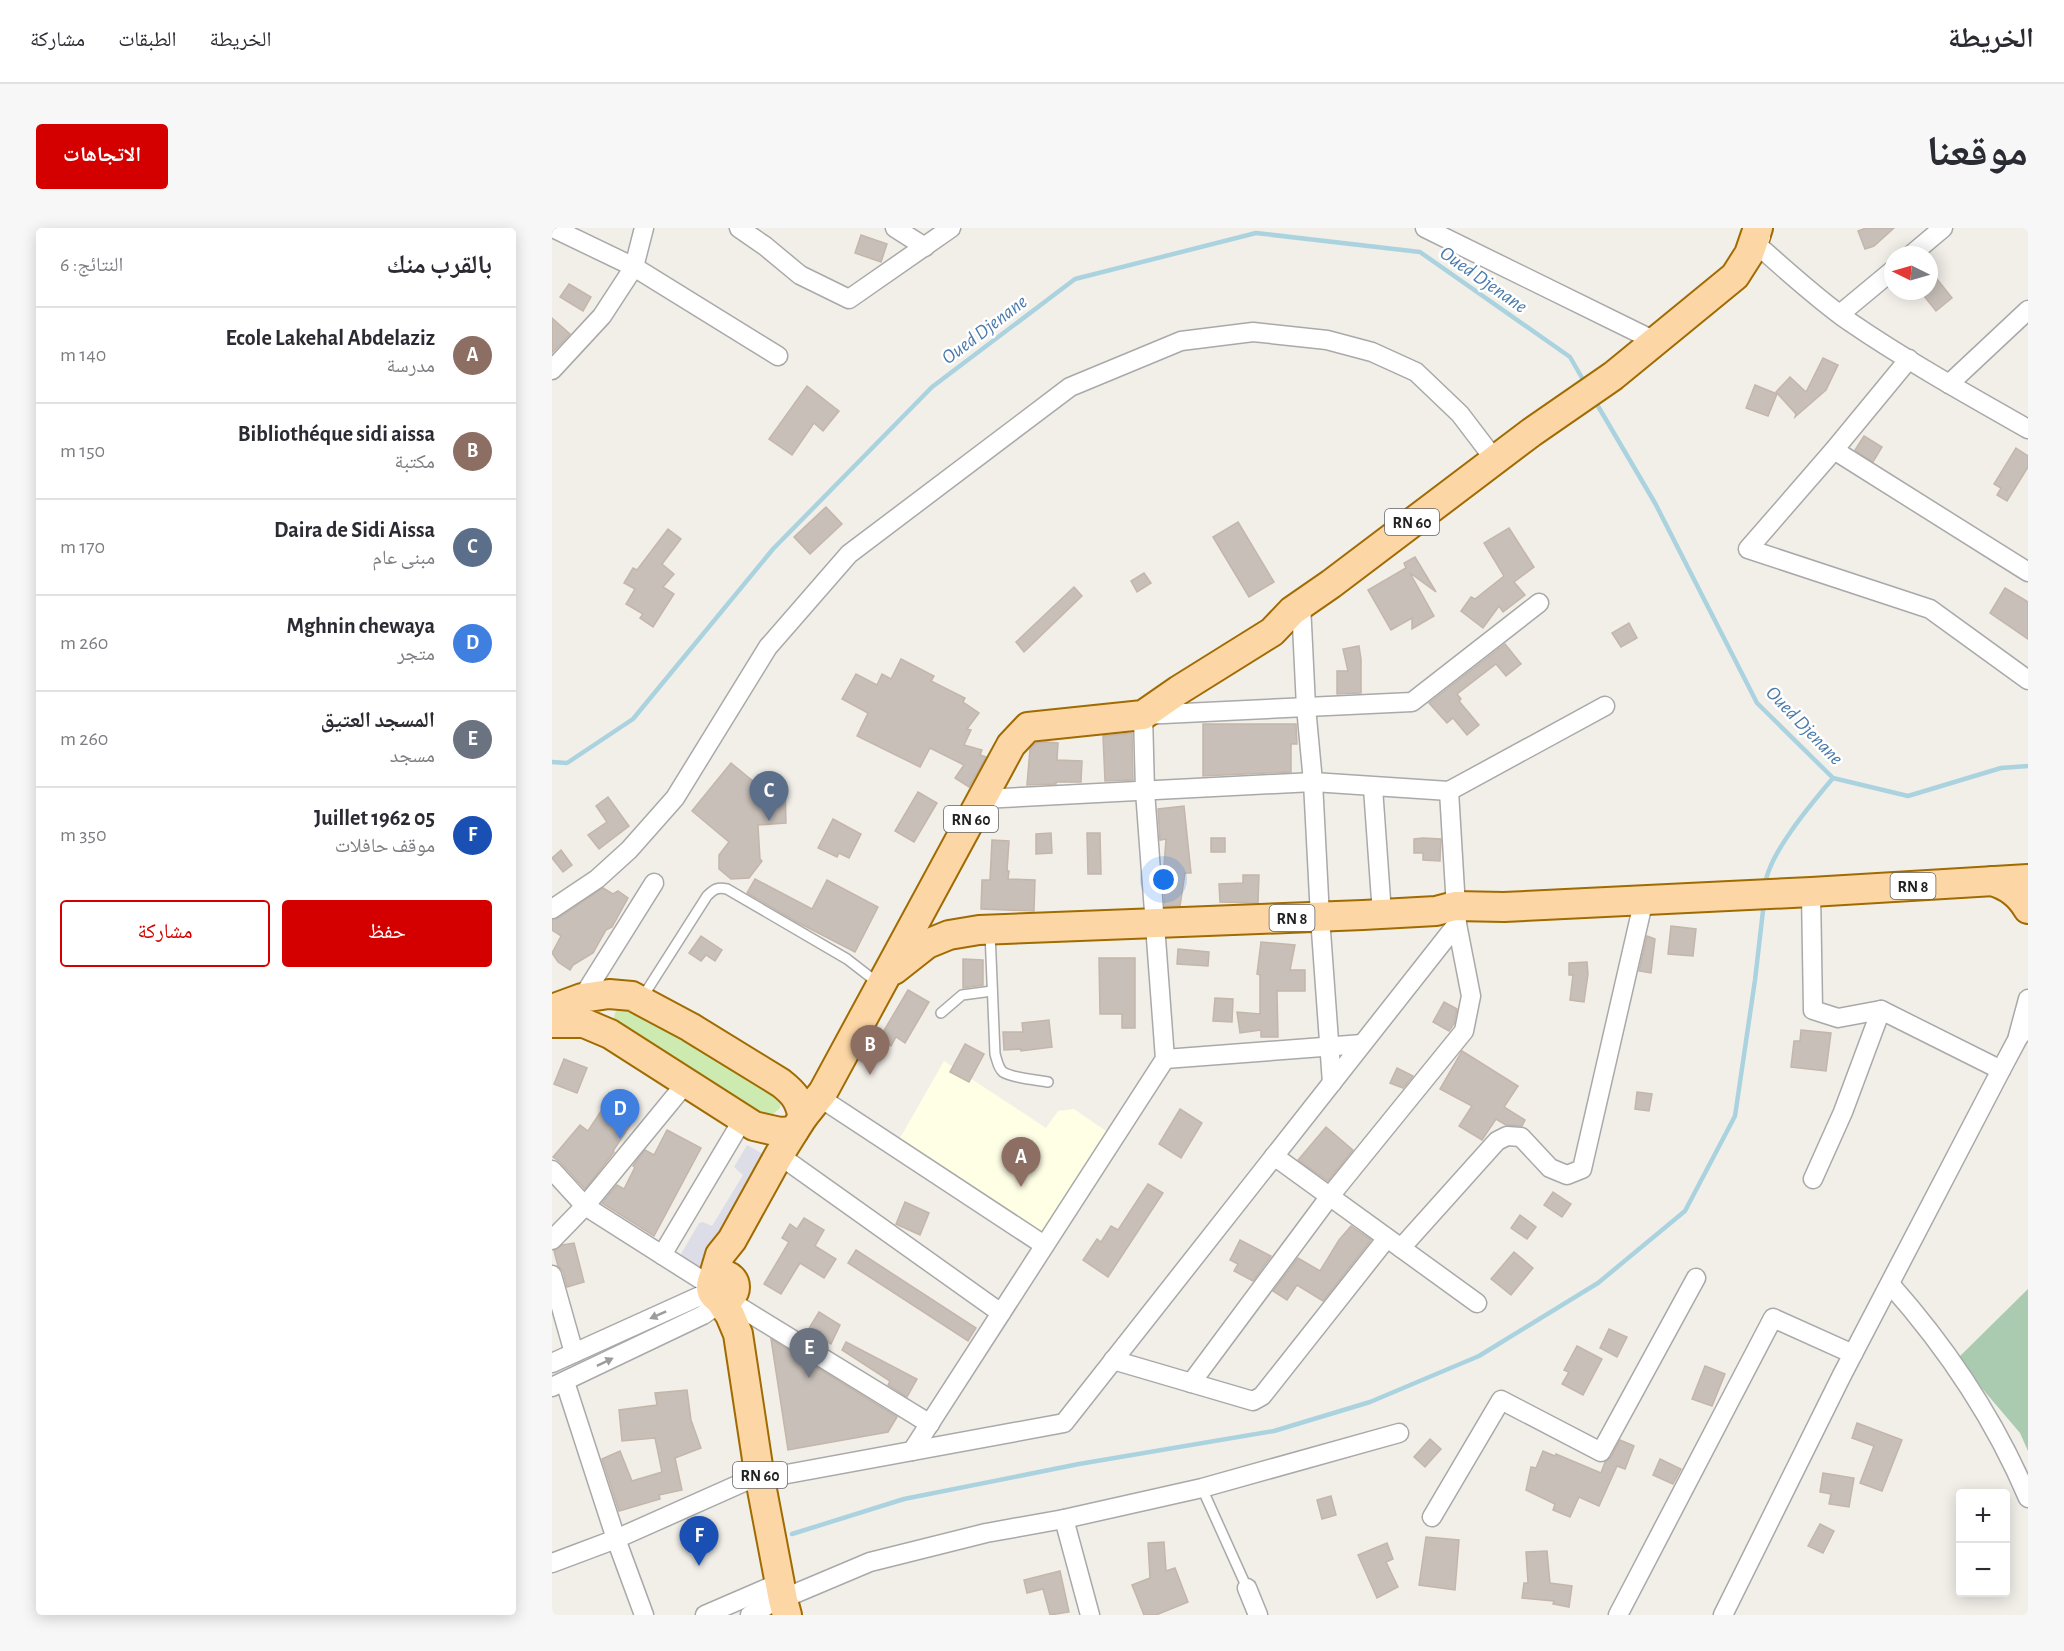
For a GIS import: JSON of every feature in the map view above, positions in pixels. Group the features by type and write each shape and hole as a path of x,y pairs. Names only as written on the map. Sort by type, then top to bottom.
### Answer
{"main road":[{"name":"RN 60","path":"881,982 1011,745 1028,728 1103,721 1238,636 1297,608 1532,432 1613,376 1735,276 1761,233"},
{"path":"1103,721 1143,715 1272,632 1297,608"},
{"name":"RN 8","path":"781,1083 797,1085 819,1078 838,1063 881,982 927,944 949,935 990,930 1436,911 1456,915 1504,907 2028,879"},
{"path":"1992,881 2011,889 2028,909"},
{"path":"552,1009 582,998 609,994 636,998 781,1083 800,1102 806,1115 780,1132 767,1131 748,1123 610,1034 584,1023 552,1023"},
{"path":"610,1034 606,1025 609,1008 623,997 636,998"},
{"name":"RN 60","path":"783,1599 723,1300 713,1272 720,1255 732,1240 778,1155 838,1063"},
{"name":"RN 60","path":"748,1123 767,1141 768,1153 757,1194"}],"street":[{"path":"553,228 634,267 778,356"},
{"path":"552,370 602,316 634,267 644,228"},
{"path":"739,228 800,275 849,299 951,228"},
{"path":"896,228 925,247"},
{"path":"1425,228 1446,234 1655,342"},
{"path":"1922,246 1943,228"},
{"path":"1761,233 1810,291 1840,314 1949,384 2028,429"},
{"path":"1840,314 1884,277"},
{"path":"1949,384 2027,314"},
{"path":"552,909 597,879 630,850 675,798 768,647 849,554 1070,387 1181,341 1252,332 1327,340 1372,352 1416,372 1460,414 1495,460"},
{"path":"1909,359 1748,549 1930,609 2028,680"},
{"path":"1834,450 2028,572"},
{"path":"912,1451 1165,1059 1145,791 1143,715 1412,702 1539,603"},
{"path":"1297,608 1313,782 1332,1083"},
{"path":"982,799 1313,782 1373,788 1449,791 1605,706"},
{"path":"1373,788 1382,914"},
{"path":"1191,1383 1330,1196 1464,1031 1471,996 1456,915 1449,791"},
{"path":"582,998 654,883"},
{"path":"1805,892 1813,1010 1838,1018 1881,1010 2001,1070"},
{"path":"1113,1360 1252,1401 1262,1396 1394,1243 1497,1141 1507,1136 1521,1137 1550,1168 1567,1175 1582,1169 1644,900"},
{"path":"552,1563 616,1539 744,1482 1064,1423 1332,1083 1456,915"},
{"path":"1724,1615 1853,1354 2023,1032 2028,999"},
{"path":"1813,1179 1843,1112 1881,1010"},
{"path":"1165,1059 1362,1044"},
{"path":"552,1240 585,1206 686,1083"},
{"path":"806,1115 1044,1245"},
{"path":"662,1255 748,1123"},
{"path":"778,1155 1001,1313"},
{"path":"1274,1156 1477,1303"},
{"path":"552,1170 585,1206 662,1255 723,1300 930,1424"},
{"path":"552,1275 574,1353"},
{"path":"1432,1516 1501,1400 1600,1452 1696,1278"},
{"path":"1890,1284 1940,1346 1978,1404 2012,1460 2028,1498"},
{"path":"552,1363 723,1300"},
{"path":"644,1615 558,1384 723,1300"},
{"path":"1618,1615 1773,1318 1853,1354"},
{"path":"750,1615 768,1605 870,1562 986,1533 1064,1519 1399,1433"},
{"path":"1064,1519 1090,1615"},
{"path":"1247,1588 1258,1615"},
{"path":"705,1615 783,1599"}],"lane":[{"path":"636,998 707,896 714,889 719,888 727,889 847,959 881,982"},
{"path":"990,930 995,1054 998,1065 1003,1072 1011,1075 1048,1082"},
{"path":"941,1013 962,995 992,991"},
{"path":"1200,1485 1247,1588"}],"shaded area":[{"path":"944,1061 1046,1128 1058,1111 1074,1109 1109,1133 1040,1234 899,1140"},
{"path":"747,1145 765,1155 702,1268 699,1269 681,1260 681,1254 699,1223 703,1222 712,1226 743,1175 734,1167"},
{"path":"2028,1289 2028,1451 2020,1433 1957,1359"}],"green space":[{"path":"629,1004 777,1093 781,1100 780,1108 771,1116 765,1116 614,1023 617,1010"}],"building":[{"path":"1866,228 1894,228 1874,246 1865,249 1858,231"},
{"path":"861,235 887,244 881,262 855,253"},
{"path":"1938,280 1952,298 1936,311 1927,300 1938,300"},
{"path":"569,284 591,297 583,311 560,297"},
{"path":"552,318 570,334 552,353"},
{"path":"1823,358 1838,365 1826,390 1795,417 1796,414 1776,392 1790,377 1806,392"},
{"path":"1755,385 1777,394 1768,416 1746,408"},
{"path":"807,386 839,411 823,431 814,423 792,455 769,439"},
{"path":"1864,436 1882,447 1873,462 1855,450"},
{"path":"2016,448 2028,456 2028,467 2007,501 1997,495 2001,488 1994,484"},
{"path":"826,507 842,524 810,554 794,537"},
{"path":"1238,522 1274,582 1249,597 1213,537"},
{"path":"1509,528 1534,567 1514,582 1525,595 1503,612 1499,606 1483,628 1461,611 1471,597 1475,599 1504,576 1484,543"},
{"path":"668,529 681,539 662,564 674,574 663,587 674,594 653,627 640,618 643,614 626,604 635,589 624,583 633,568 637,570"},
{"path":"1415,557 1436,592 1410,573 1434,616 1412,629 1412,618 1391,630 1368,590 1406,568 1404,563"},
{"path":"1144,573 1151,583 1137,592 1131,581"},
{"path":"1074,587 1082,596 1024,652 1016,642"},
{"path":"2005,588 2028,602 2028,639 1990,613"},
{"path":"1629,623 1637,638 1621,647 1612,633"},
{"path":"1505,644 1521,664 1506,676 1496,664 1457,694 1461,699 1459,701 1479,725 1467,735 1453,718 1447,723 1429,703"},
{"path":"1359,646 1361,693 1337,694 1337,671 1348,671 1343,649"},
{"path":"901,659 934,676 931,681 965,698 963,702 979,713 967,729 971,730 964,745 982,750 980,755 986,757 969,787 955,778 964,765 930,748 920,767 857,736 868,713 842,699 856,674 877,685 882,674 891,679"},
{"path":"1203,724 1296,724 1297,744 1291,744 1291,772 1203,776"},
{"path":"1132,733 1133,780 1105,781 1103,736"},
{"path":"1036,743 1058,743 1057,760 1082,761 1081,782 1027,785 1030,749"},
{"path":"731,763 759,786 785,785 786,823 758,825 762,861 749,878 731,879 719,869 719,855 729,842 692,811"},
{"path":"918,792 937,803 914,842 895,831"},
{"path":"608,797 629,826 599,849 588,835 607,822 596,806"},
{"path":"1184,806 1191,873 1185,873 1180,906 1165,906 1163,879 1166,839 1160,840 1158,809"},
{"path":"833,819 861,834 849,858 839,853 837,857 818,848"},
{"path":"1051,833 1052,853 1036,854 1036,834"},
{"path":"1087,833 1100,833 1101,874 1088,874"},
{"path":"1211,838 1225,838 1225,852 1211,852"},
{"path":"1414,839 1441,839 1440,861 1423,860 1423,853 1414,853"},
{"path":"992,840 1009,841 1008,879 1035,880 1034,911 981,909 982,880 990,880"},
{"path":"561,850 572,865 563,872 552,858"},
{"path":"1243,875 1259,875 1258,903 1220,902 1219,884 1243,883"},
{"path":"755,879 812,909 827,880 878,907 855,952 747,893"},
{"path":"603,888 613,894 618,891 628,898 612,927 606,930 593,953 573,965 570,970 558,962 552,953 561,936 552,930 552,920"},
{"path":"1671,926 1696,929 1693,956 1668,954"},
{"path":"701,936 722,950 715,961 706,955 701,961 689,953"},
{"path":"1647,936 1655,939 1651,973 1639,971"},
{"path":"1261,942 1295,945 1290,970 1305,970 1305,991 1277,991 1278,1037 1261,1037 1261,1030 1240,1033 1237,1012 1260,1014 1260,975 1257,974"},
{"path":"1178,949 1209,952 1208,966 1177,964"},
{"path":"1099,958 1135,958 1135,1028 1122,1028 1122,1014 1100,1014"},
{"path":"963,959 983,960 983,985 963,988"},
{"path":"1587,962 1588,974 1584,1002 1570,1000 1573,975 1569,975 1569,963"},
{"path":"908,990 929,1002 905,1043 896,1037 891,1046 879,1039"},
{"path":"1215,998 1233,999 1232,1022 1213,1021"},
{"path":"1444,1002 1457,1009 1454,1024 1449,1031 1433,1022"},
{"path":"1049,1020 1052,1047 1021,1051 1021,1049 1004,1050 1003,1032 1023,1032 1022,1023"},
{"path":"1801,1030 1831,1033 1826,1071 1791,1067 1794,1041 1800,1041"},
{"path":"965,1044 984,1054 969,1082 950,1072"},
{"path":"1462,1051 1518,1086 1504,1107 1525,1120 1522,1126 1506,1125 1496,1119 1482,1140 1459,1126 1472,1106 1440,1089"},
{"path":"564,1059 587,1068 577,1093 554,1084"},
{"path":"1397,1068 1413,1076 1403,1088 1390,1083"},
{"path":"1637,1092 1652,1094 1649,1111 1635,1109"},
{"path":"1180,1109 1202,1123 1181,1158 1159,1144"},
{"path":"601,1111 612,1119 616,1114 631,1124 614,1152 585,1189 553,1157 580,1125 588,1131"},
{"path":"1326,1127 1353,1150 1328,1181 1298,1160"},
{"path":"667,1130 701,1148 654,1236 602,1203 617,1185 624,1189 635,1163 645,1150 654,1155"},
{"path":"1148,1184 1163,1193 1108,1277 1083,1260 1097,1239 1101,1242 1111,1226 1118,1230"},
{"path":"1553,1192 1571,1204 1562,1217 1544,1205"},
{"path":"905,1202 929,1213 920,1235 896,1224"},
{"path":"1520,1215 1536,1227 1527,1239 1511,1228"},
{"path":"804,1218 824,1230 815,1246 836,1259 824,1278 800,1263 781,1294 764,1284 789,1242 782,1238 790,1224 797,1229"},
{"path":"1351,1226 1371,1240 1323,1301 1297,1285 1287,1300 1273,1291 1298,1258 1320,1271 1339,1240"},
{"path":"1240,1240 1271,1256 1253,1281 1234,1271 1238,1264 1230,1260"},
{"path":"574,1243 584,1282 567,1287 554,1251 562,1245"},
{"path":"856,1250 976,1328 968,1341 848,1263"},
{"path":"1514,1252 1533,1268 1511,1295 1491,1279"},
{"path":"819,1312 840,1325 831,1344 808,1330"},
{"path":"1609,1329 1627,1337 1617,1357 1600,1348"},
{"path":"771,1339 897,1417 888,1432 788,1450"},
{"path":"846,1342 917,1379 907,1397 888,1385 890,1381 842,1350"},
{"path":"1577,1346 1602,1359 1583,1395 1562,1384 1569,1372 1564,1370"},
{"path":"1705,1366 1725,1374 1712,1406 1692,1399"},
{"path":"687,1390 691,1420 701,1448 675,1458 682,1490 659,1495 660,1499 619,1511 602,1459 620,1451 632,1481 662,1472 655,1438 622,1441 619,1410 657,1405 655,1393"},
{"path":"1857,1423 1902,1440 1882,1491 1860,1483 1874,1446 1852,1438"},
{"path":"1430,1439 1441,1449 1425,1467 1414,1457"},
{"path":"1620,1440 1634,1446 1625,1469 1617,1466 1599,1506 1579,1497 1570,1517 1553,1510 1555,1504 1526,1490 1531,1467 1536,1468 1543,1451 1555,1456 1556,1454 1601,1473 1605,1462 1611,1457"},
{"path":"1660,1459 1681,1469 1673,1484 1653,1475"},
{"path":"1823,1473 1854,1478 1849,1507 1829,1504 1831,1494 1820,1492"},
{"path":"1331,1496 1336,1515 1322,1519 1317,1500"},
{"path":"1820,1524 1834,1531 1823,1553 1808,1546"},
{"path":"1426,1537 1459,1540 1455,1590 1419,1585"},
{"path":"1164,1542 1166,1571 1175,1568 1188,1602 1156,1615 1144,1615 1132,1585 1150,1578 1148,1543"},
{"path":"1387,1543 1393,1559 1386,1562 1398,1587 1377,1598 1358,1555"},
{"path":"1547,1551 1550,1583 1572,1586 1569,1607 1553,1604 1554,1601 1522,1598 1524,1583 1528,1583 1526,1552"},
{"path":"1060,1571 1069,1612 1050,1615 1043,1589 1027,1593 1024,1580"}],"waterway":[{"name":"Oued Djenane","path":"552,762 567,763 633,719 773,549 932,387 1075,279 1256,233 1420,252 1570,357 1585,383"},
{"name":"Oued Djenane","path":"1595,401 1655,503 1757,703 1833,778 1908,796 2001,768 2028,766"},
{"path":"1765,885 1774,858 1803,814 1833,778"},
{"path":"792,1534 904,1499 1079,1464 1274,1431 1370,1402 1479,1356 1598,1283 1685,1211 1735,1116 1764,902"}],"place":[{"name":"Daira de Sidi Aissa","path":"769,821"},
{"name":"Bibliothéque sidi aissa","path":"870,1075"},
{"name":"Mghnin chewaya","path":"620,1139"},
{"name":"Ecole Lakehal Abdelaziz","path":"1021,1187"},
{"name":"المسجد العتيق","path":"809,1378"},
{"name":"05 Juillet 1962","path":"699,1566"}]}
